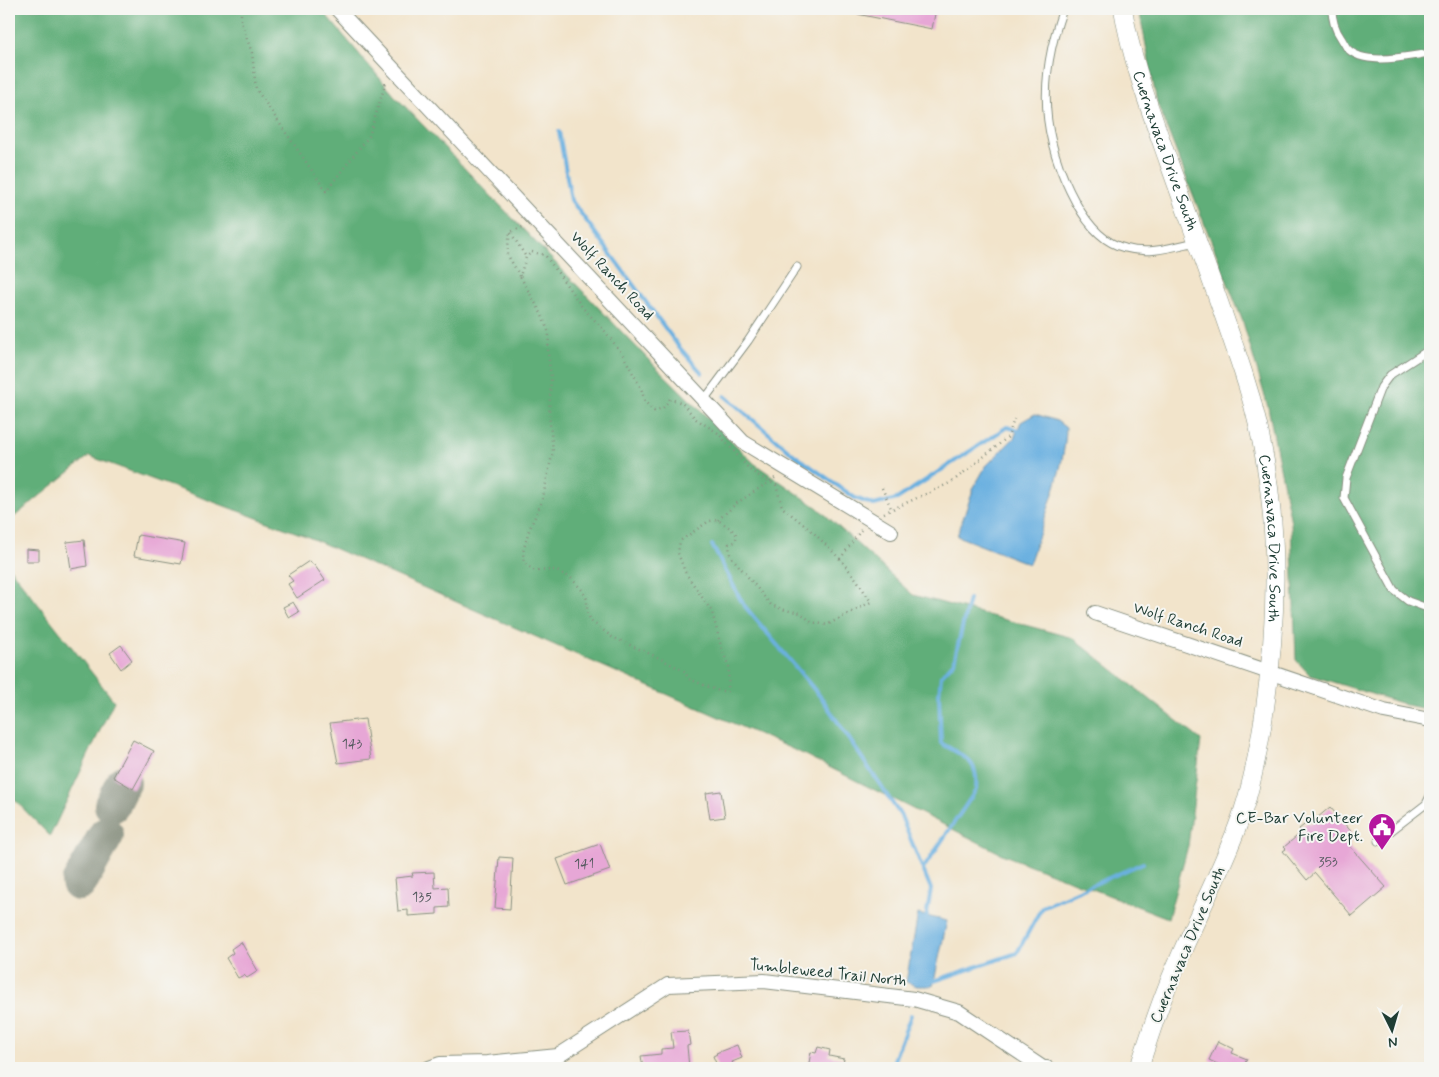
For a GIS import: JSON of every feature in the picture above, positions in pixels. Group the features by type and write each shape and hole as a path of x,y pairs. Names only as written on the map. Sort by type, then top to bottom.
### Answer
{"street":[{"name":"Wolf Ranch Road","path":"337,9 743,442 892,532"},
{"name":"Cuernavaca Drive South","path":"1123,9 1128,38 1143,92 1244,375 1257,424 1268,482 1273,522 1274,562 1274,615 1270,671 1259,748 1244,809 1224,862 1176,966 1139,1068"},
{"name":"Wolf Ranch Road","path":"1095,612 1384,711 1430,720"},
{"name":"Tumbleweed Trail North","path":"430,1068 440,1064 487,1063 558,1056 668,985 764,981 914,999 959,1012 1044,1068 1047,1068"}],"lane":[{"path":"1064,9 1049,58 1046,103 1048,125 1055,156 1060,172 1078,207 1100,235 1112,244 1124,248 1151,251 1197,242"},
{"path":"1332,9 1332,20 1343,42 1348,49 1363,58 1387,59 1430,53"},
{"path":"704,400 748,341 797,267"},
{"path":"1430,349 1390,375 1381,387 1346,478 1344,498 1394,590 1408,601 1430,609"},
{"path":"1378,841 1426,804 1430,796"}],"path":[{"path":"240,9 252,54 256,89 326,191 369,136 391,66"},
{"path":"510,232 536,221"},
{"path":"510,232 526,256"},
{"path":"510,232 506,254 541,313 549,333 548,352 551,378 549,414 553,450 542,501 529,530 523,552 524,562 535,571 555,570 571,578 587,599 587,612 591,621 612,638 684,671 688,679 719,691 728,691 729,667 722,650 712,612 685,572 678,553 680,541 709,521 718,520 737,503 788,469"},
{"path":"520,276 526,256 532,252 545,255 583,308 604,330 623,355 641,388 645,402 654,411 663,408 670,399 682,403 696,419 718,433 752,472 776,485 782,507 814,533 840,559 858,580 871,602 827,625 811,622 801,613 771,605 730,555 729,544 734,542 736,535 730,528 718,520"},
{"path":"840,559 853,543 868,518 892,510 952,482 1008,437 1014,419"},
{"path":"882,488 892,510"}],"green space":[{"path":"9,9 321,9 394,95 647,358 755,464 818,508 913,595 1073,638 1201,740 1188,846 1168,918 1004,855 801,753 306,536 89,456 9,521"},
{"path":"1139,9 1430,9 1430,710 1407,705 1310,675 1296,660 1291,522 1268,407 1243,322 1157,103"},
{"path":"9,567 114,701 50,836 9,794"}],"water":[{"path":"1035,414 1057,421 1066,428 1062,461 1029,564 957,536 974,487 986,466 1014,438 1021,422"},
{"path":"918,914 947,921 933,986 917,986 906,982"}],"building":[{"path":"858,9 936,9 932,29 857,14"},
{"path":"138,535 185,543 181,564 134,556"},
{"path":"84,540 87,566 71,569 67,542"},
{"path":"26,549 39,550 39,561 26,561"},
{"path":"309,561 325,580 297,598 288,584 293,581 288,575"},
{"path":"293,602 299,612 289,618 283,607"},
{"path":"121,645 132,660 121,669 110,653"},
{"path":"365,719 371,759 338,763 330,723"},
{"path":"133,740 154,751 133,789 113,777"},
{"path":"721,791 725,817 710,819 706,793"},
{"path":"1330,807 1355,836 1348,844 1386,887 1352,916 1315,873 1307,880 1283,851 1286,849 1284,847 1302,832 1299,829 1308,822 1310,824"},
{"path":"600,844 610,870 567,885 557,859"},
{"path":"499,857 513,858 510,909 495,908"},
{"path":"434,872 435,888 448,887 449,907 437,908 437,914 408,916 408,910 398,911 395,878 413,876 412,873"},
{"path":"241,942 258,971 247,978 244,975 238,978 226,958 233,953 231,949"},
{"path":"688,1031 690,1045 687,1046 689,1068 643,1068 641,1056 661,1054 661,1049 673,1048 671,1032"},
{"path":"1218,1041 1234,1049 1232,1053 1247,1059 1242,1068 1226,1068 1209,1060"},
{"path":"737,1045 742,1058 732,1062 735,1068 718,1068 713,1056"},
{"path":"818,1047 830,1050 829,1056 844,1059 842,1068 808,1068 811,1052 816,1053"}],"waterway":[{"path":"559,132 571,200 679,347 702,373"},
{"path":"725,396 793,454 855,498 874,505 897,499 1007,427 1021,431"},
{"path":"712,545 743,604 823,700 901,816 931,889 926,919"},
{"path":"923,869 976,790 973,765 969,760 941,743 939,695 941,676 954,662 969,599"},
{"path":"931,982 1017,953 1042,907 1143,863"},
{"path":"891,1068 911,1015"}],"taxiway":[{"path":"112,805 123,783"},
{"path":"79,883 106,835"}],"place":[{"name":"CE-Bar Volunteer Fire Dept.","path":"1382,851"}]}
